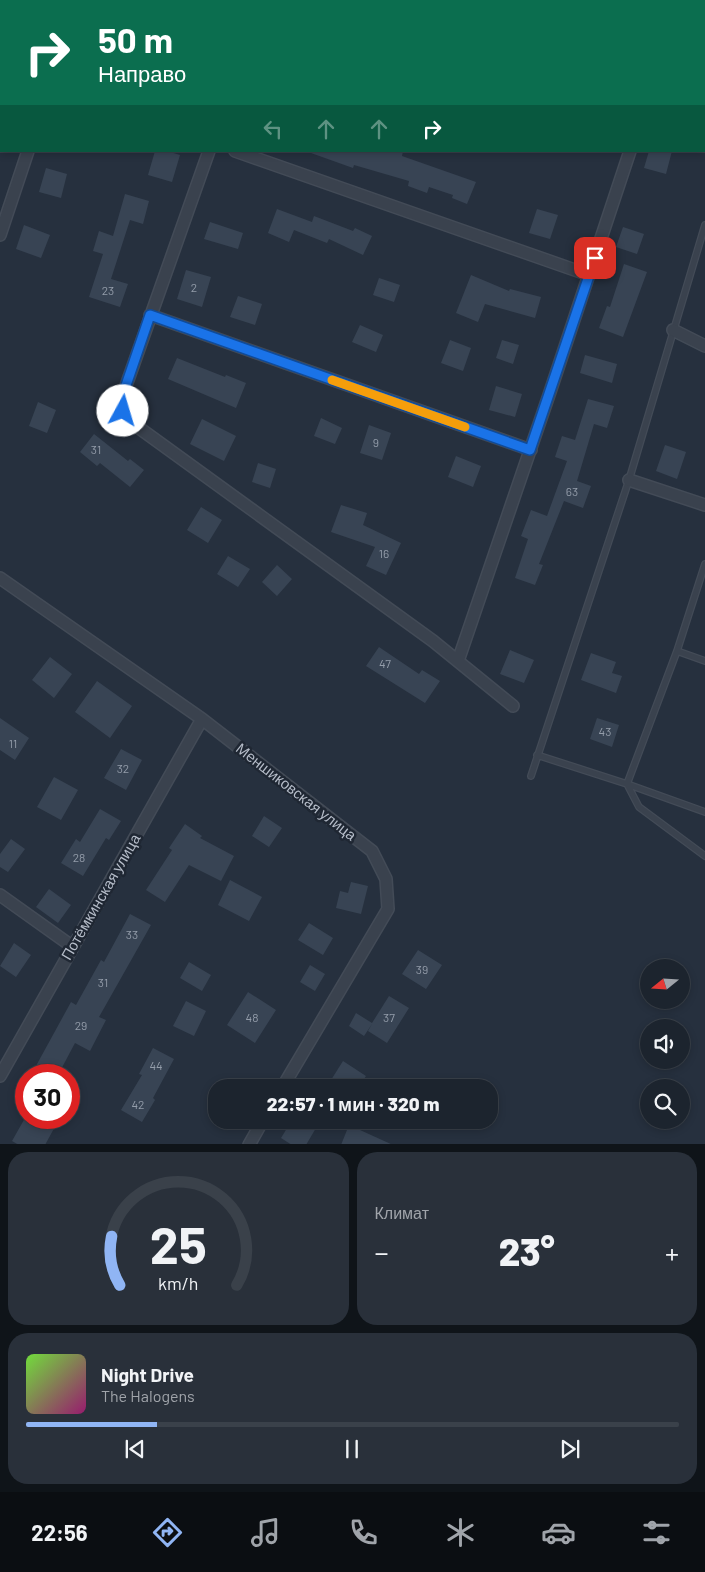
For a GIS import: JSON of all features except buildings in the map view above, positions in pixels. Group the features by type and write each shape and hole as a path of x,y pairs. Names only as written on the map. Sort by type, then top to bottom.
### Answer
{"street":[{"path":"0,235 28,152"},
{"path":"209,152 122,397 123,411 135,425 458,661 513,706"},
{"path":"238,152 589,276"},
{"path":"458,661 630,152"},
{"path":"150,315 530,450"},
{"path":"673,330 705,346"},
{"path":"628,480 705,505"},
{"name":"Меншиковская улица","path":"0,578 202,719 372,851 386,879 388,909 287,1079"},
{"name":"Потёмкинская улица","path":"0,1076 202,719"},
{"path":"0,895 72,948"},
{"path":"249,1144 258,1129"}],"lane":[{"path":"531,776 628,480 705,225"},
{"path":"705,564 677,651 627,784 639,807 705,856"},
{"path":"677,651 705,661"},
{"path":"537,755 705,812"}],"slow traffic":[{"path":"332,380 465,427"}],"route":[{"path":"123,411 122,397 150,315 530,450 595,258"}]}
